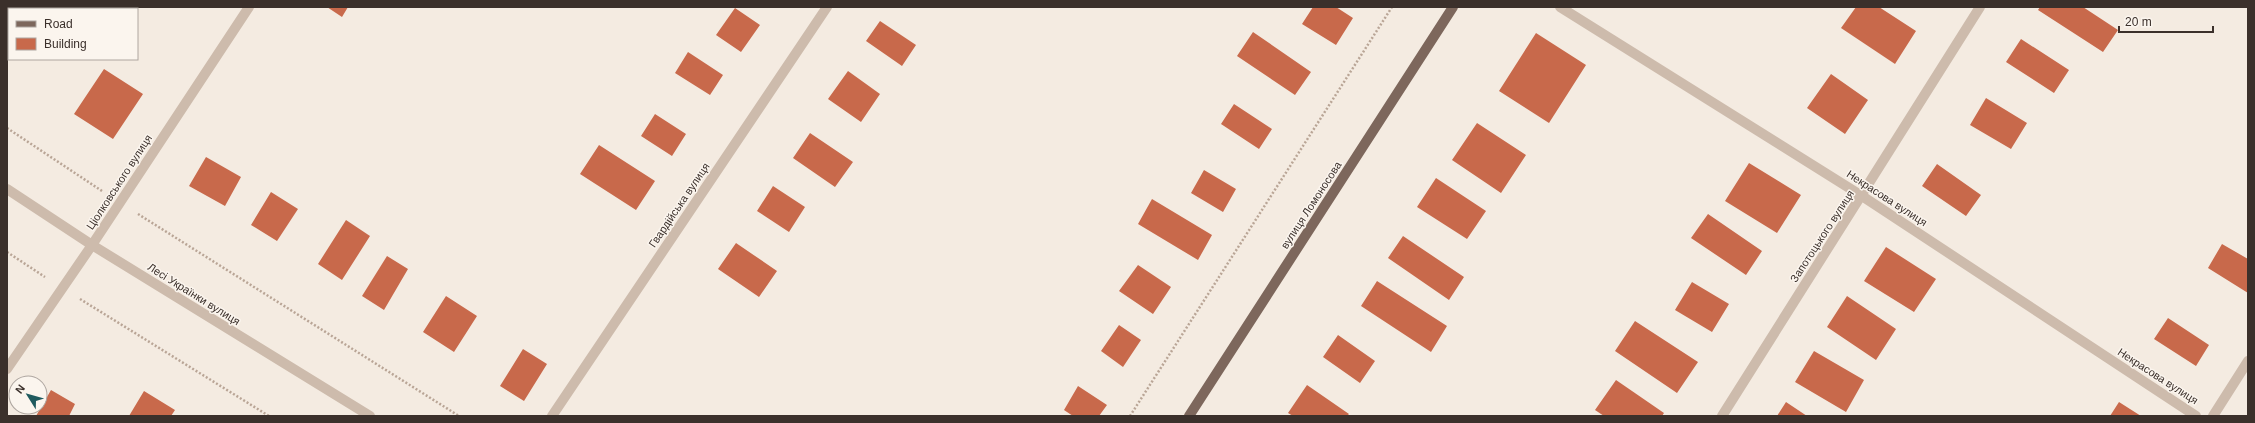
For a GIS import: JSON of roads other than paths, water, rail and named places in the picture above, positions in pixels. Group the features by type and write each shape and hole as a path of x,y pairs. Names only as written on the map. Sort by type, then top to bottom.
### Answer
{"main road":[{"name":"вулиця Ломоносова","path":"1189,416 1453,7"}],"street":[{"name":"Ціолковського вулиця","path":"7,369 92,245 249,7"},
{"name":"Гвардійська вулиця","path":"552,416 826,7"},
{"name":"Некрасова вулиця","path":"1560,7 1862,196 2196,416"},
{"name":"Запотоцького вулиця","path":"1722,416 1980,7"},
{"name":"Лесі Українки вулиця","path":"7,189 92,245 370,416"},
{"path":"2213,416 2248,360"}]}
